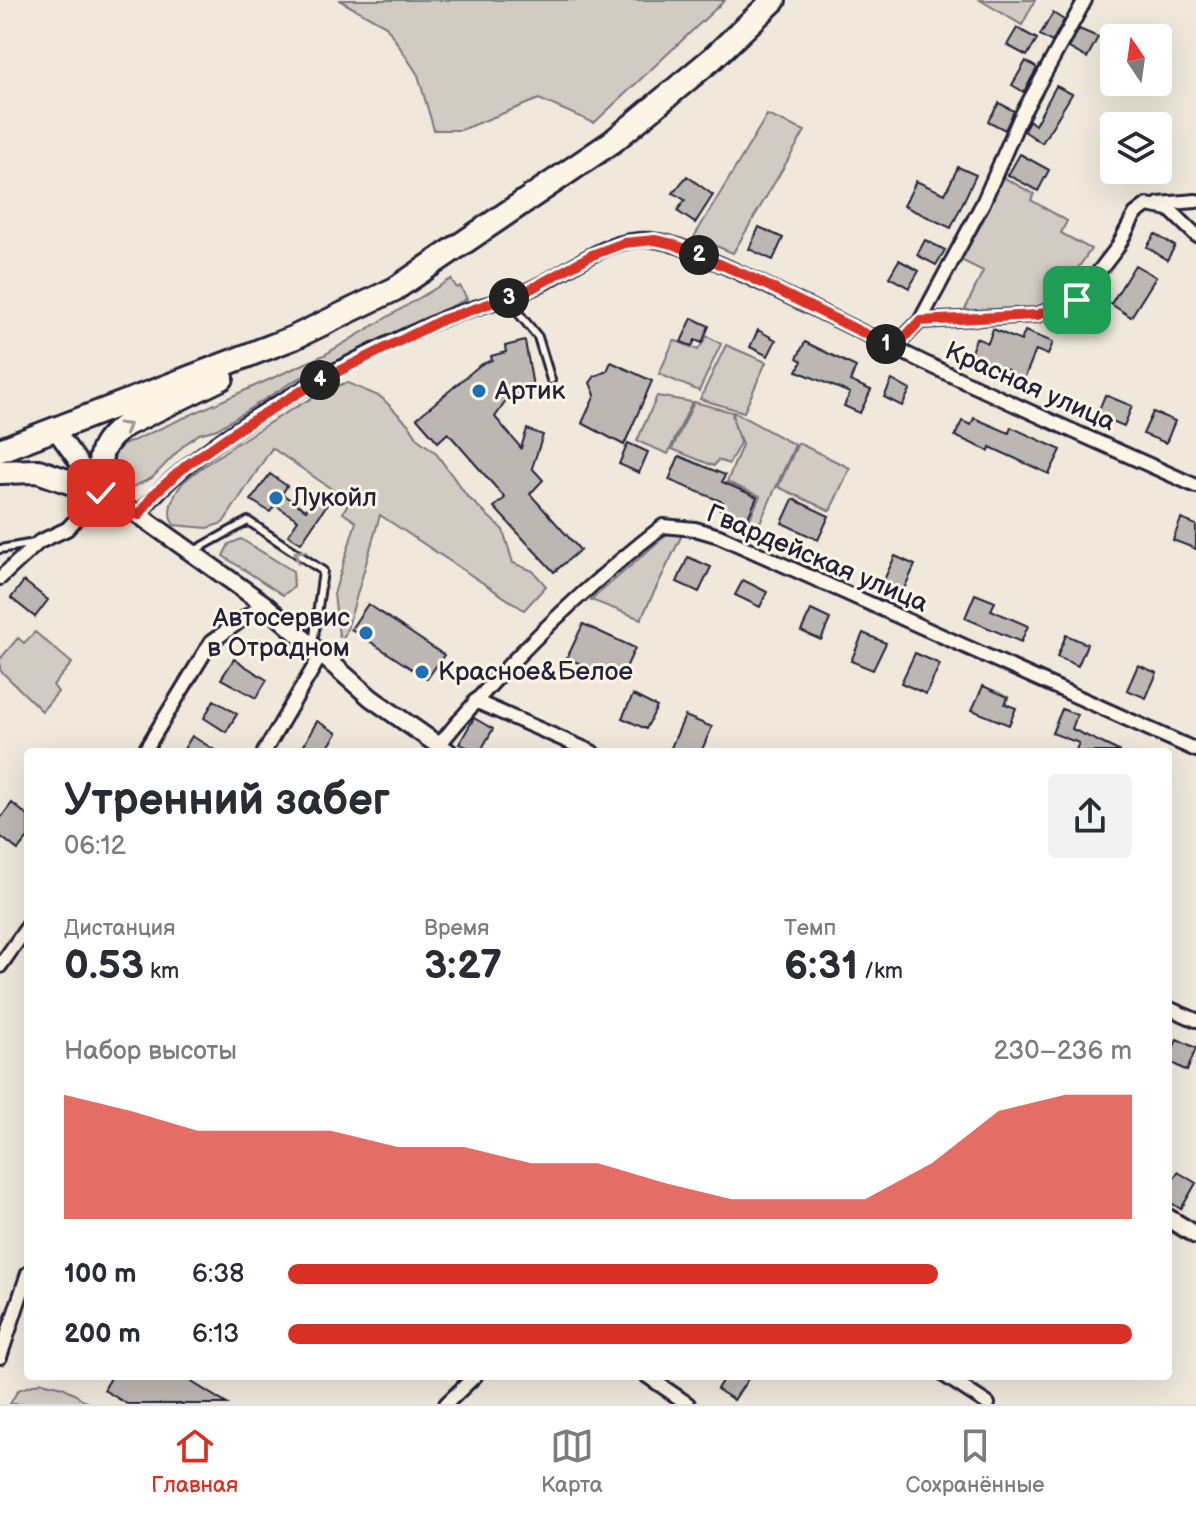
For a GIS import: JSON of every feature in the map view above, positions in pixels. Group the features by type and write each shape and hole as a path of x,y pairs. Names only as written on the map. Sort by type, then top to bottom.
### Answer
{"highway":[{"path":"0,450 293,338 395,289 612,142 713,58 774,0"},
{"path":"0,472 38,471 101,493 101,451 113,434 125,425 217,382 293,338"}],"street":[{"path":"894,348 920,321 983,203 1020,118 1085,0"},
{"path":"920,321 1037,315 1077,300 1117,248 1135,214 1147,205 1196,201"},
{"path":"1147,205 1169,209 1196,235"},
{"name":"Красная улица","path":"139,515 154,494 188,464 313,384 442,320 529,290 610,247 635,240 673,244 750,277 894,348 1196,486"},
{"path":"56,431 101,493 139,515 264,604 371,698 442,748"},
{"path":"0,578 39,542 67,529 101,493"},
{"name":"Гвардейская улица","path":"444,748 475,701 582,596 663,526 678,526 719,536 1196,750"},
{"path":"146,748 211,642 264,604"},
{"path":"266,748 317,651"},
{"path":"475,701 583,748"},
{"path":"0,966 24,932"},
{"path":"1172,1010 1196,1020"},
{"path":"1172,1220 1196,1235"},
{"path":"0,1357 24,1285"},
{"path":"446,1404 471,1380"},
{"path":"653,1380 688,1404"},
{"path":"951,1380 988,1404"}],"lane":[{"path":"507,299 538,337 551,380"},
{"path":"192,552 248,521 323,571 317,651"},
{"path":"0,549 39,542"}],"shaded area":[{"path":"339,0 725,0 594,123 539,99 461,130 434,130 418,75 386,26"},
{"path":"980,0 1035,0 1022,25"},
{"path":"767,115 805,131 733,253 694,237"},
{"path":"1001,176 1034,194 1031,200 1067,221 1061,233 1091,249 1063,290 1063,300 1032,310 962,316 983,271 961,260 980,226"},
{"path":"451,279 457,288 460,286 467,299 294,381 217,429 199,434 152,478 127,490 117,486 113,465 121,446 324,355"},
{"path":"707,336 721,344 699,391 659,374 674,340 698,350"},
{"path":"726,345 766,362 744,412 700,399"},
{"path":"348,383 381,397 410,426 419,440 435,452 467,496 503,530 513,563 533,571 546,586 524,610 380,515 348,626 344,637 339,636 334,594 356,522 343,513 349,501 272,448 223,523 207,528 174,525 170,515 171,505 181,485 191,476 289,411"},
{"path":"657,396 692,402 668,454 637,441"},
{"path":"694,402 732,412 733,419 734,412 795,445 757,529 747,524 760,496 727,482 742,445 733,420 740,443 729,464 718,460 714,466 672,449"},
{"path":"798,443 850,468 830,511 778,487"},
{"path":"672,530 681,537 641,619 591,600"},
{"path":"241,539 293,571 294,587 283,595 223,556 229,544"},
{"path":"35,632 72,663 53,685 58,692 42,711 0,670 0,659 18,638 24,643"},
{"path":"42,1382 63,1387 90,1404 10,1404 18,1390"}],"building":[{"path":"1053,13 1064,20 1052,42 1040,35"},
{"path":"1017,28 1037,39 1027,56 1007,45"},
{"path":"1079,29 1098,37 1087,58 1069,48"},
{"path":"1026,61 1037,68 1024,92 1012,85"},
{"path":"1056,86 1072,94 1042,143 1024,131 1029,120 1035,125"},
{"path":"999,103 1014,111 1005,130 988,121"},
{"path":"1020,154 1049,170 1038,191 1008,175"},
{"path":"958,167 976,175 951,228 904,206 916,181 945,194"},
{"path":"687,176 713,195 695,223 677,211 685,200 673,193"},
{"path":"759,227 783,238 773,260 749,249"},
{"path":"1155,234 1175,246 1167,260 1147,247"},
{"path":"925,240 945,250 936,265 917,255"},
{"path":"899,260 919,271 909,288 889,277"},
{"path":"1135,265 1156,277 1131,317 1111,304"},
{"path":"692,318 709,326 702,343 695,340 692,346 681,342"},
{"path":"993,329 1021,341 1025,331 1053,342 1048,355 1036,350 1022,384 1005,377 1008,370 970,355 976,338 988,343"},
{"path":"758,330 776,340 768,356 750,347"},
{"path":"525,341 534,392 511,394 495,417 521,448 527,429 543,435 532,468 543,480 530,494 580,550 554,572 494,507 505,498 448,433 438,442 417,418 480,365 492,360 491,356 506,352 505,346"},
{"path":"805,342 856,367 850,381 871,390 860,413 844,406 850,393 797,371 802,361 797,358"},
{"path":"611,362 652,381 624,445 582,423 595,395 590,383 595,376 607,371"},
{"path":"892,380 910,390 902,406 884,397"},
{"path":"1105,395 1132,406 1124,426 1097,415"},
{"path":"1153,412 1175,421 1166,443 1143,434"},
{"path":"974,418 1009,433 1011,427 1061,450 1049,474 990,447 989,451 955,436 962,421 971,425"},
{"path":"628,443 648,452 639,473 619,464"},
{"path":"679,456 725,475 722,482 757,497 747,520 720,509 723,502 669,480"},
{"path":"270,474 287,486 282,494 306,510 316,495 328,503 301,543 288,535 298,520 275,505 270,512 251,500"},
{"path":"793,499 829,516 818,540 782,523"},
{"path":"1181,519 1196,525 1196,549 1173,540"},
{"path":"895,556 915,565 903,591 883,582"},
{"path":"688,557 711,567 699,592 677,582"},
{"path":"743,580 767,592 760,607 735,595"},
{"path":"24,581 48,600 35,617 11,598"},
{"path":"975,594 995,602 991,610 1028,626 1021,642 965,618"},
{"path":"368,604 444,655 427,679 351,629"},
{"path":"811,610 830,619 821,640 801,631"},
{"path":"583,624 635,648 620,681 567,658"},
{"path":"863,633 886,643 873,670 851,661"},
{"path":"1066,635 1087,644 1078,666 1057,657"},
{"path":"915,653 940,664 926,694 901,683"},
{"path":"234,659 267,680 256,698 221,679"},
{"path":"1138,665 1157,673 1146,698 1127,690"},
{"path":"983,686 1008,697 1005,704 1016,708 1009,725 972,710"},
{"path":"633,695 657,707 646,729 622,718"},
{"path":"214,700 237,714 226,732 204,718"},
{"path":"1062,709 1077,715 1072,729 1112,748 1077,748 1079,743 1052,733"},
{"path":"685,716 712,727 703,748 671,748"},
{"path":"474,718 493,729 482,748 459,744"},
{"path":"317,721 337,733 328,748 304,745"},
{"path":"192,736 212,748 184,748"},
{"path":"12,803 24,813 24,843 18,850 0,836 0,819"},
{"path":"1177,1039 1196,1048 1187,1071 1172,1063 1172,1051"},
{"path":"1178,1172 1196,1183 1181,1209 1172,1203 1172,1182"},
{"path":"110,1380 188,1380 227,1404 127,1404 104,1390"},
{"path":"723,1380 747,1380 734,1400 717,1389"}],"place":[{"name":"Артик","path":"479,391"},
{"name":"Лукойл","path":"276,498"},
{"name":"Автосервис в Отрадном","path":"366,633"},
{"name":"Красное&Белое","path":"422,672"}],"route":[{"path":"101,493 139,515 154,494 188,464 313,384 410,334 529,290 592,255 635,240 673,244 750,277 894,348 920,321 1037,315 1077,300"}]}
